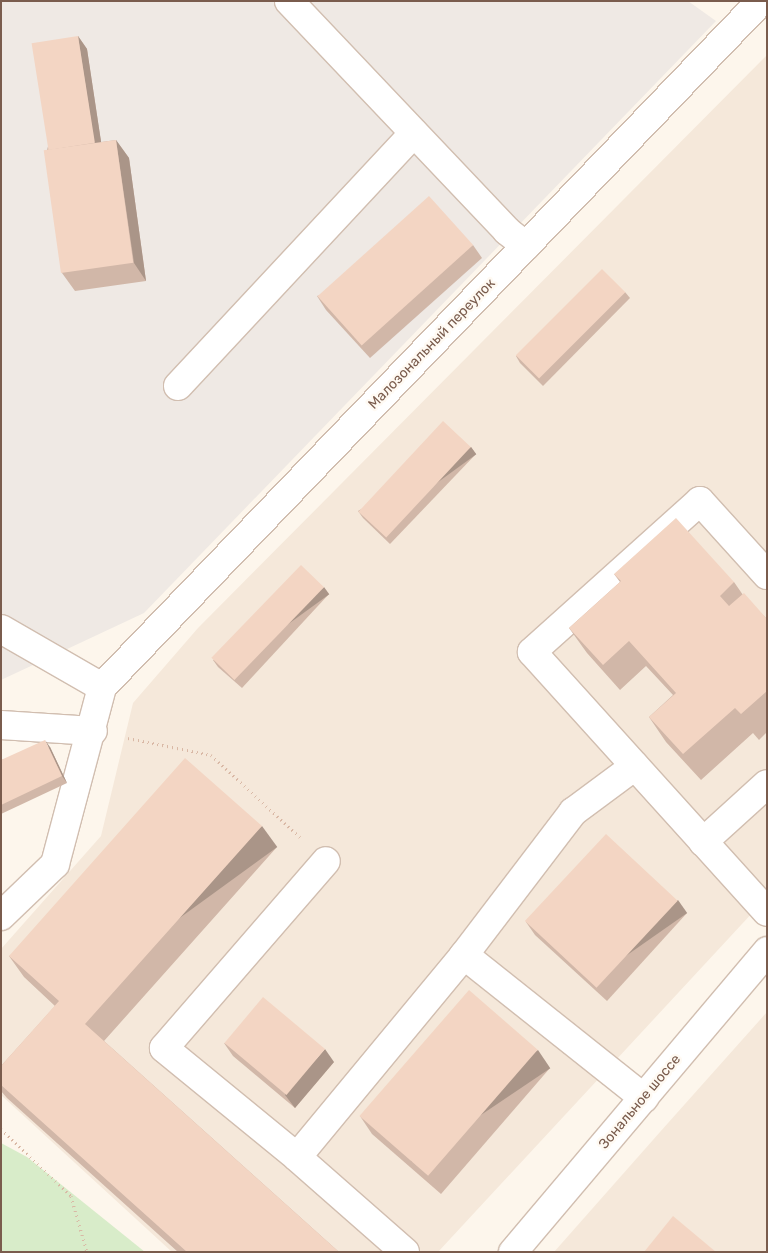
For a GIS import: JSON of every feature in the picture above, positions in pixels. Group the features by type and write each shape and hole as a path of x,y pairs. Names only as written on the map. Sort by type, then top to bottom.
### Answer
{"street":[{"path":"288,1 414,133 526,246"},
{"name":"Малозональный переулок","path":"102,687 761,1"},
{"path":"178,386 414,133"},
{"path":"767,575 700,501 532,652 767,912"},
{"path":"1,629 102,687 94,731 55,864 1,916"},
{"path":"1,725 94,731"},
{"path":"297,1157 464,955 573,812 636,766"},
{"path":"703,842 767,784"},
{"path":"326,861 164,1048 297,1157 405,1252"},
{"name":"Зональное шоссе","path":"513,1252 767,951"},
{"path":"464,955 644,1098"}],"path":[{"path":"94,731 211,755 326,861"},
{"path":"1,1129 71,1196 87,1252"}],"shaded area":[{"path":"1,1 688,1 716,21 144,613 1,680"},
{"path":"767,55 767,897 438,1252 172,1252 1,1095 1,949 101,836 133,703 198,628"},
{"path":"767,1012 767,1252 554,1252 660,1132"}],"green space":[{"path":"1,1143 27,1157 145,1252 1,1252"}],"building":[{"path":"78,36 95,143 48,150 32,43"},
{"path":"116,140 133,263 61,273 44,150"},
{"path":"429,196 473,245 362,345 318,296"},
{"path":"602,269 625,292 539,379 516,355"},
{"path":"443,421 471,447 386,538 358,512"},
{"path":"676,518 734,582 720,596 729,606 744,593 767,619 767,691 741,714 735,708 683,754 649,717 676,693 629,641 603,665 569,628 621,581 614,574"},
{"path":"301,565 324,587 234,680 211,658"},
{"path":"45,740 62,776 1,805 1,760"},
{"path":"185,758 262,826 85,1024 339,1252 187,1252 1,1085 1,1066 59,1001 9,956"},
{"path":"606,834 678,901 597,988 525,921"},
{"path":"469,990 538,1050 428,1176 359,1116"},
{"path":"263,997 325,1049 286,1095 224,1043"},
{"path":"673,1216 716,1252 644,1252"}]}
